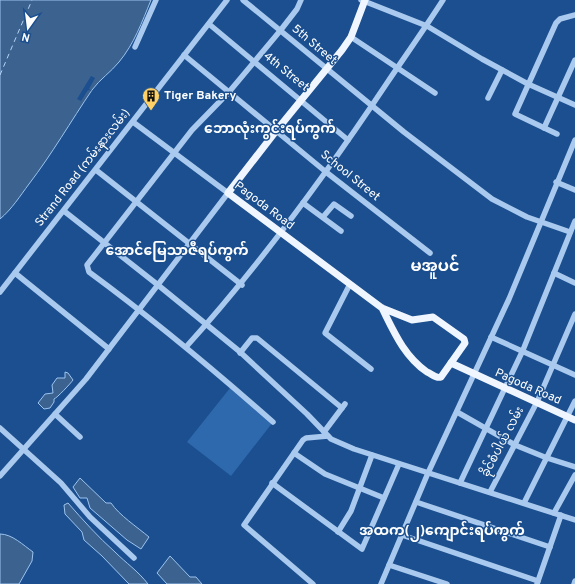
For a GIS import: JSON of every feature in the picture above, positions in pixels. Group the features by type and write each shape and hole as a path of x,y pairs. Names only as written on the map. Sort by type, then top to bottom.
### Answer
{"main road":[{"path":"228,193 351,37 364,0"},
{"name":"Pagoda Road","path":"228,193 382,308 412,320 433,317 464,339 465,343 440,378 420,367 404,351 382,308"},
{"name":"Pagoda Road","path":"451,362 474,374 572,418"}],"street":[{"path":"135,47 156,0"},
{"name":"Strand Road (ကမ်းနားလမ်း)","path":"0,292 209,24 226,0"},
{"name":"5th Street","path":"243,0 326,70 492,199 540,221 570,232"},
{"path":"273,422 140,309 87,269 87,265 174,152 255,61 297,9 301,0"},
{"path":"364,0 427,26 528,84 575,105"},
{"path":"186,347 242,284 282,233 372,106 443,0"},
{"path":"557,134 515,115 556,23 560,19 575,15"},
{"name":"4th Street","path":"209,24 302,99 348,140"},
{"path":"351,37 435,93"},
{"name":"School Street","path":"184,55 326,172 430,253"},
{"path":"544,128 575,60"},
{"path":"488,98 502,70"},
{"name":"Pagoda Road","path":"133,122 228,193"},
{"path":"381,584 428,473 491,337 575,140"},
{"path":"96,170 242,284"},
{"path":"556,182 575,190"},
{"path":"0,476 55,414 109,349 228,193"},
{"path":"303,203 341,231"},
{"path":"323,217 334,204 351,216"},
{"path":"64,211 158,285 240,353 326,434 354,449 575,520"},
{"path":"460,483 523,350 575,221"},
{"path":"15,273 109,349"},
{"path":"554,273 575,283"},
{"path":"350,284 325,333 371,369"},
{"name":"ခိုင်စံပါယ် လမ်း","path":"490,492 537,402 575,314"},
{"path":"491,337 554,364 575,375"},
{"path":"240,353 252,338 257,338 343,406 326,434 306,438 272,483 245,522 244,526 313,584"},
{"path":"524,504 547,458 572,418 575,401"},
{"path":"457,412 515,445 575,467"},
{"path":"55,414 80,437"},
{"path":"0,428 61,483 90,517 134,558"},
{"path":"294,453 325,474 384,498"},
{"path":"338,532 351,511 372,455"},
{"path":"272,483 363,549 399,464"},
{"path":"554,513 575,475"},
{"path":"416,502 550,547"},
{"path":"402,535 538,582 561,515"},
{"path":"389,565 447,584"}],"shaded area":[{"path":"0,0 151,0 129,48 116,66 98,82 37,173 12,207 0,219"},
{"path":"65,372 68,373 73,380 54,399 54,402 50,408 44,409 38,403 45,394 53,393 52,385 57,378 65,378"},
{"path":"230,388 273,422 231,476 187,442"},
{"path":"80,478 106,503 111,503 123,516 149,537 141,549 127,540 90,508 87,498 80,498 73,487"},
{"path":"68,503 148,584 129,584 84,540 82,532 65,514 64,505"},
{"path":"0,534 13,538 33,552 32,561 19,584 0,584"},
{"path":"170,556 190,577 196,577 202,584 167,584 157,573"}],"pier":[{"path":"91,76 95,78 89,89 92,91 88,90 81,101 77,99"}],"ferry route":[{"path":"0,75 32,0"}],"place":[{"name":"Tiger Bakery","path":"151,111"}],"district":[{"name":"ဘောလုံးကွင်းရပ်ကွက်","path":"270,129"},
{"name":"အောင်မြေသာဇီရပ်ကွက်","path":"177,251"},
{"name":"မအူပင်","path":"435,267"},
{"name":"အထက(၂)ကျောင်းရပ်ကွက်","path":"442,531"}]}
